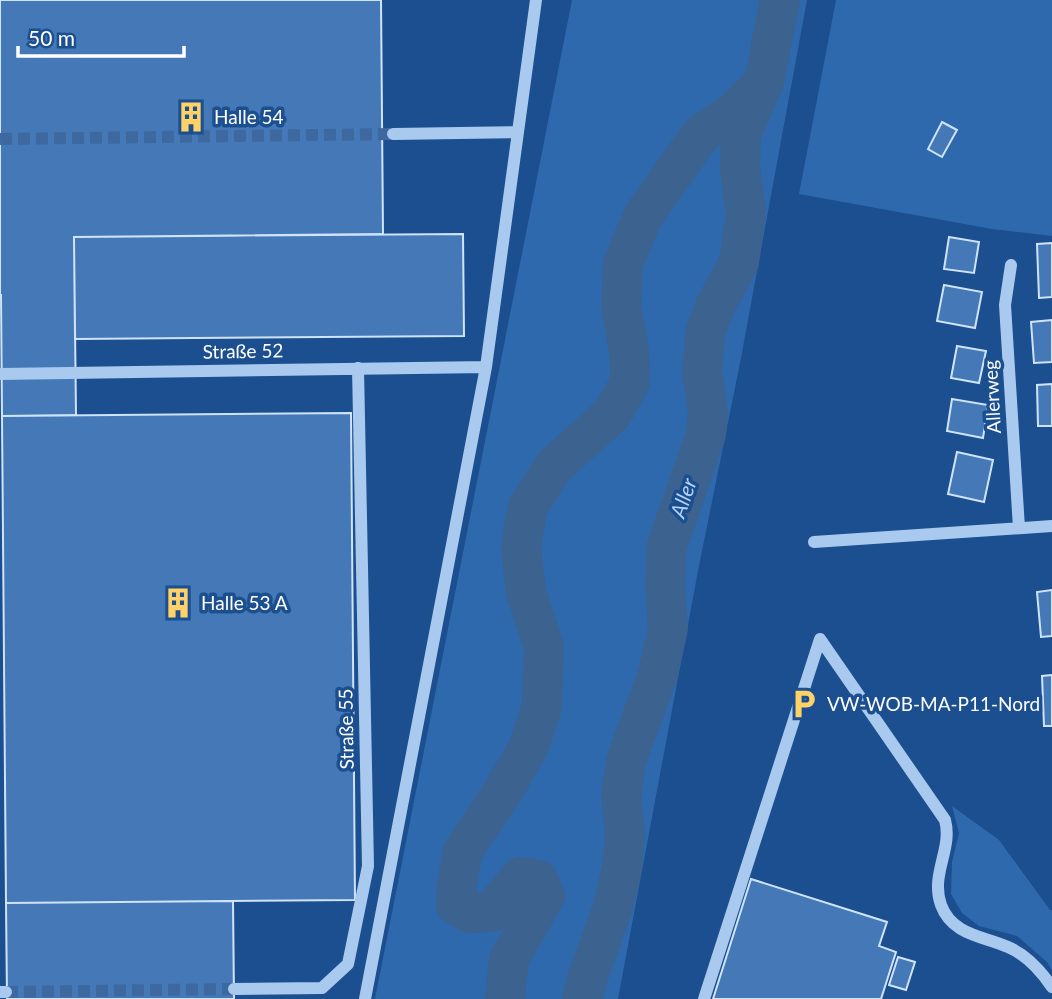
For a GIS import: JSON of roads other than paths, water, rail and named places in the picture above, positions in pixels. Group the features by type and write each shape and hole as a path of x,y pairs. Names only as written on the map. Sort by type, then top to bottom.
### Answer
{"street":[{"path":"365,999 486,367 536,0"},
{"path":"393,134 518,132"},
{"name":"Allerweg","path":"1011,265 1005,305 1019,528"},
{"name":"Straße 52","path":"0,374 486,367"},
{"name":"Straße 55","path":"234,989 322,988 348,964 368,866 358,368"},
{"path":"814,542 1052,526"},
{"path":"704,999 820,639 944,820 947,835 937,885 941,905 946,914 958,928 1010,947 1031,961 1052,987"}],"waterway":[{"name":"Aller","path":"582,999 613,907 622,868 625,831 621,796 626,761 658,674 668,628 666,549 706,434 708,412 702,373 705,333 716,304 739,262 746,213 740,168 741,134 764,82 780,0"},
{"path":"505,999 509,959 545,896 538,880 521,877 491,912 469,913 456,905 457,883 463,851 529,746 542,706 544,647 526,592 521,546 528,507 554,466 612,414 630,382 629,351 621,306 623,263 643,216 701,134 735,111 764,82"}],"tunnel":[{"path":"0,139 393,134"},
{"path":"6,992 234,989"}],"place":[{"name":"Halle 54","path":"191,117"},
{"name":"Halle 53 A","path":"178,603"},
{"name":"VW-WOB-MA-P11-Nord","path":"804,704"}]}
